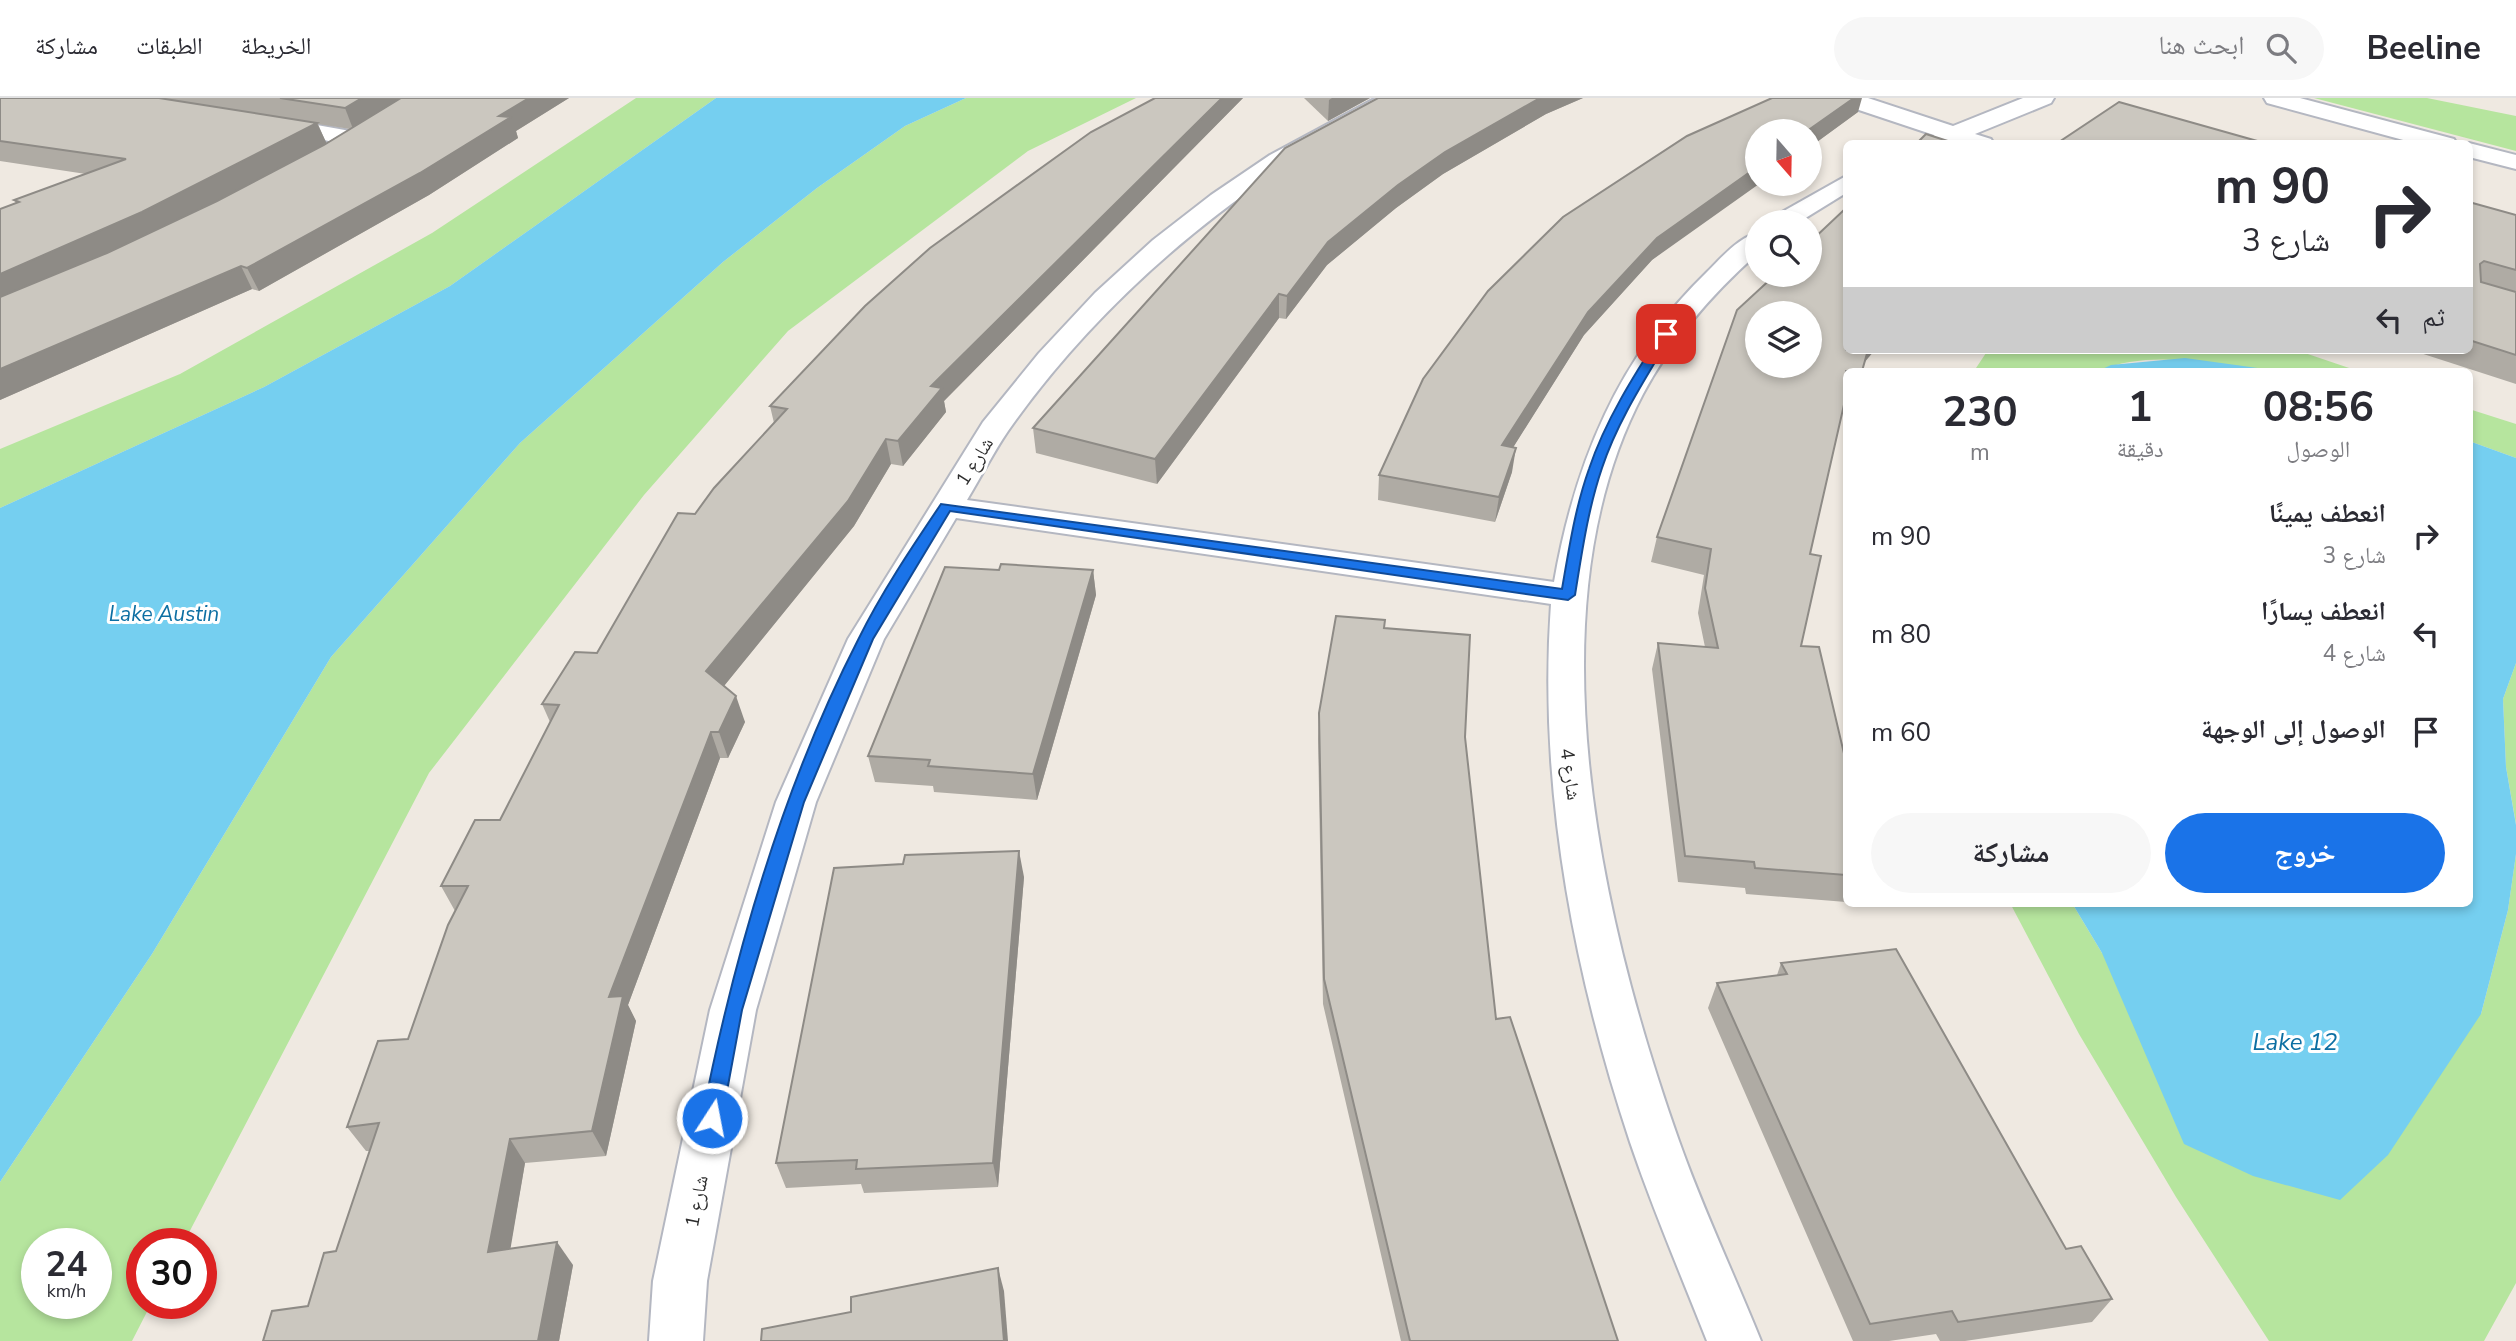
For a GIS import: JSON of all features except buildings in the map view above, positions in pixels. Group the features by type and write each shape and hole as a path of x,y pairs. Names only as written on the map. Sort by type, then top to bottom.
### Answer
{"street":[{"name":"شارع 1","path":"676,1341 681,1281 733,1010 796,802 866,639 994,429 1049,359 1105,299 1162,246 1278,160 1393,98"},
{"path":"1846,98 1971,140"},
{"path":"1940,140 2043,98"},
{"path":"2275,98 2431,140"},
{"path":"251,121 356,139"},
{"path":"321,160 378,126"},
{"path":"2473,151 2516,162"},
{"path":"1802,210 1843,185"},
{"name":"شارع 4","path":"1734,1341 1669,1180 1627,1051 1597,937 1567,746 1564,664 1568,595 1579,527 1596,468 1634,384 1666,334 1695,299 1745,252"},
{"path":"946,507 1568,595"}],"green space":[{"path":"636,98 716,98 450,286 264,387 0,508 0,449 180,374 432,233"},
{"path":"966,98 1136,98 1028,151 788,331 644,495 429,773 191,1228 126,1228 126,1319 143,1319 132,1341 0,1341 0,1182 152,954 331,657 520,443 723,262 817,188 905,126"},
{"path":"2314,98 2427,98 2516,116 2516,151"},
{"path":"1985,354 2308,354 2349,368 2253,368 2164,359 2142,360 2107,368 1976,368"},
{"path":"2473,410 2516,424 2516,458 2473,442"},
{"path":"2516,663 2516,824 2506,767 2503,699"},
{"path":"2516,854 2516,1283 2484,1341 2269,1341 2176,1197 2079,1034 2012,907 2074,907 2102,953 2481,1014 2508,910"}],"water":[{"name":"Lake Austin","path":"716,98 966,98 905,126 817,188 723,262 520,443 331,657 152,954 0,1182 0,508 264,387 450,286"},
{"path":"2185,358 2258,368 2104,368 2111,365"},
{"name":"Lake 12","path":"2473,442 2516,458 2516,663 2503,699 2506,767 2516,825 2516,854 2508,910 2481,1014 2388,1155 2340,1200 2253,1176 2184,1144 2102,953 2074,907 2473,907"}],"route":[{"path":"712,1118 733,1010 796,802 866,639 946,507 1233,549 1402,569 1568,595 1579,527 1596,468 1640,373 1666,334"}]}
